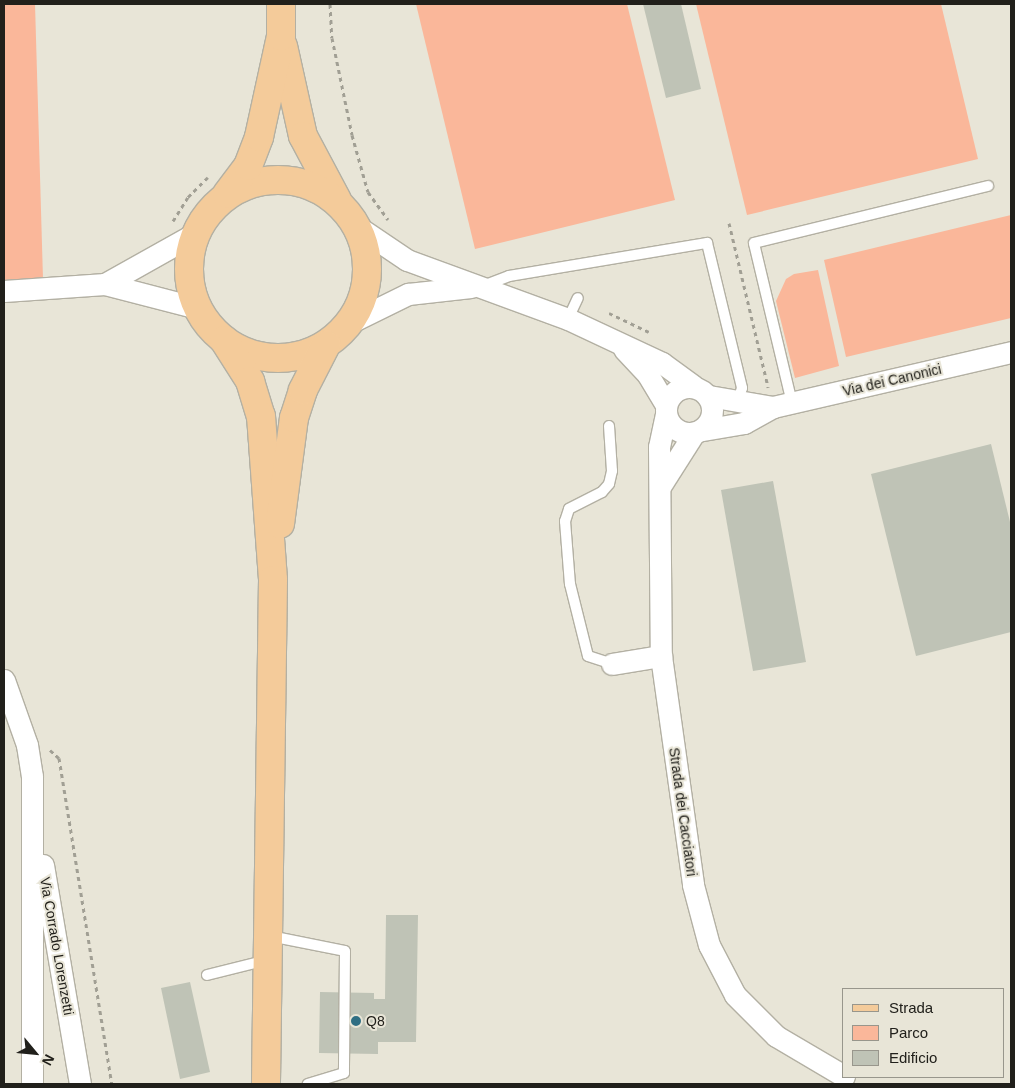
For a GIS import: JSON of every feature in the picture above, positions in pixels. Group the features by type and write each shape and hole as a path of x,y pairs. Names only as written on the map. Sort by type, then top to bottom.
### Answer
{"main road":[{"path":"280,36 304,136 337,201 358,227 366,251 368,276 363,300 351,322 326,345 301,356 274,359 247,354 224,340 208,326 197,308 190,283 189,258 184,228 208,213 225,197 248,166 259,137 280,36 281,4"},
{"path":"225,197 252,183 282,179 312,185 337,201"},
{"path":"224,340 250,381 261,416 273,580 266,1084"},
{"path":"273,580 294,418 303,390 326,345"}],"street":[{"name":"Via dei Canonici","path":"358,227 407,260 568,319 662,363 702,391 739,396 780,395 1011,352"},
{"path":"105,284 184,228"},
{"path":"4,291 105,284 197,308"},
{"name":"Via dei Canonici","path":"351,322 408,294 480,287"},
{"name":"Via dei Canonici","path":"617,342 648,375 676,430 698,431 744,423 780,395"},
{"path":"661,486 698,431 713,414 702,391 676,390 666,410"},
{"name":"Strada dei Cacciatori","path":"666,410 660,448 659,574 661,656 693,885 709,945 735,995 776,1036 842,1074"},
{"path":"612,664 661,656"},
{"name":"Via Corrado Lorenzetti","path":"4,680 26,745 33,808 80,1084"},
{"name":"Via Corrado Lorenzetti","path":"32,1084 33,808"}],"lane":[{"path":"780,395 754,244 988,186"},
{"path":"480,287 509,276 707,243 739,396"},
{"path":"568,319 578,298"},
{"path":"609,426 612,471 609,484 602,492 569,509 564,521 570,584 588,656 612,664"},
{"path":"207,975 268,948 345,950 344,1073 308,1084"}],"path":[{"path":"330,4 332,38 352,135 368,192 390,224"},
{"path":"184,228 188,197 214,172"},
{"path":"729,223 780,395 739,396"},
{"path":"578,298 652,334"},
{"path":"26,745 46,745 59,758 112,1084"}],"green space":[{"path":"4,4 35,4 43,279 4,280"},
{"path":"416,4 627,4 675,200 475,249"},
{"path":"696,4 941,4 978,159 747,215"},
{"path":"1011,215 1011,318 846,357 824,260"},
{"path":"818,270 839,366 795,378 776,301 786,279 794,274"}],"building":[{"path":"643,4 681,4 701,89 666,98"},
{"path":"991,444 1011,526 1011,632 916,656 871,474"},
{"path":"773,481 806,662 753,671 721,490"},
{"path":"386,915 418,915 416,1042 378,1042 378,1054 319,1053 320,992 374,993 374,999 385,999"},
{"path":"190,982 210,1072 180,1079 161,988"}],"place":[{"name":"Q8","path":"356,1021"}]}
